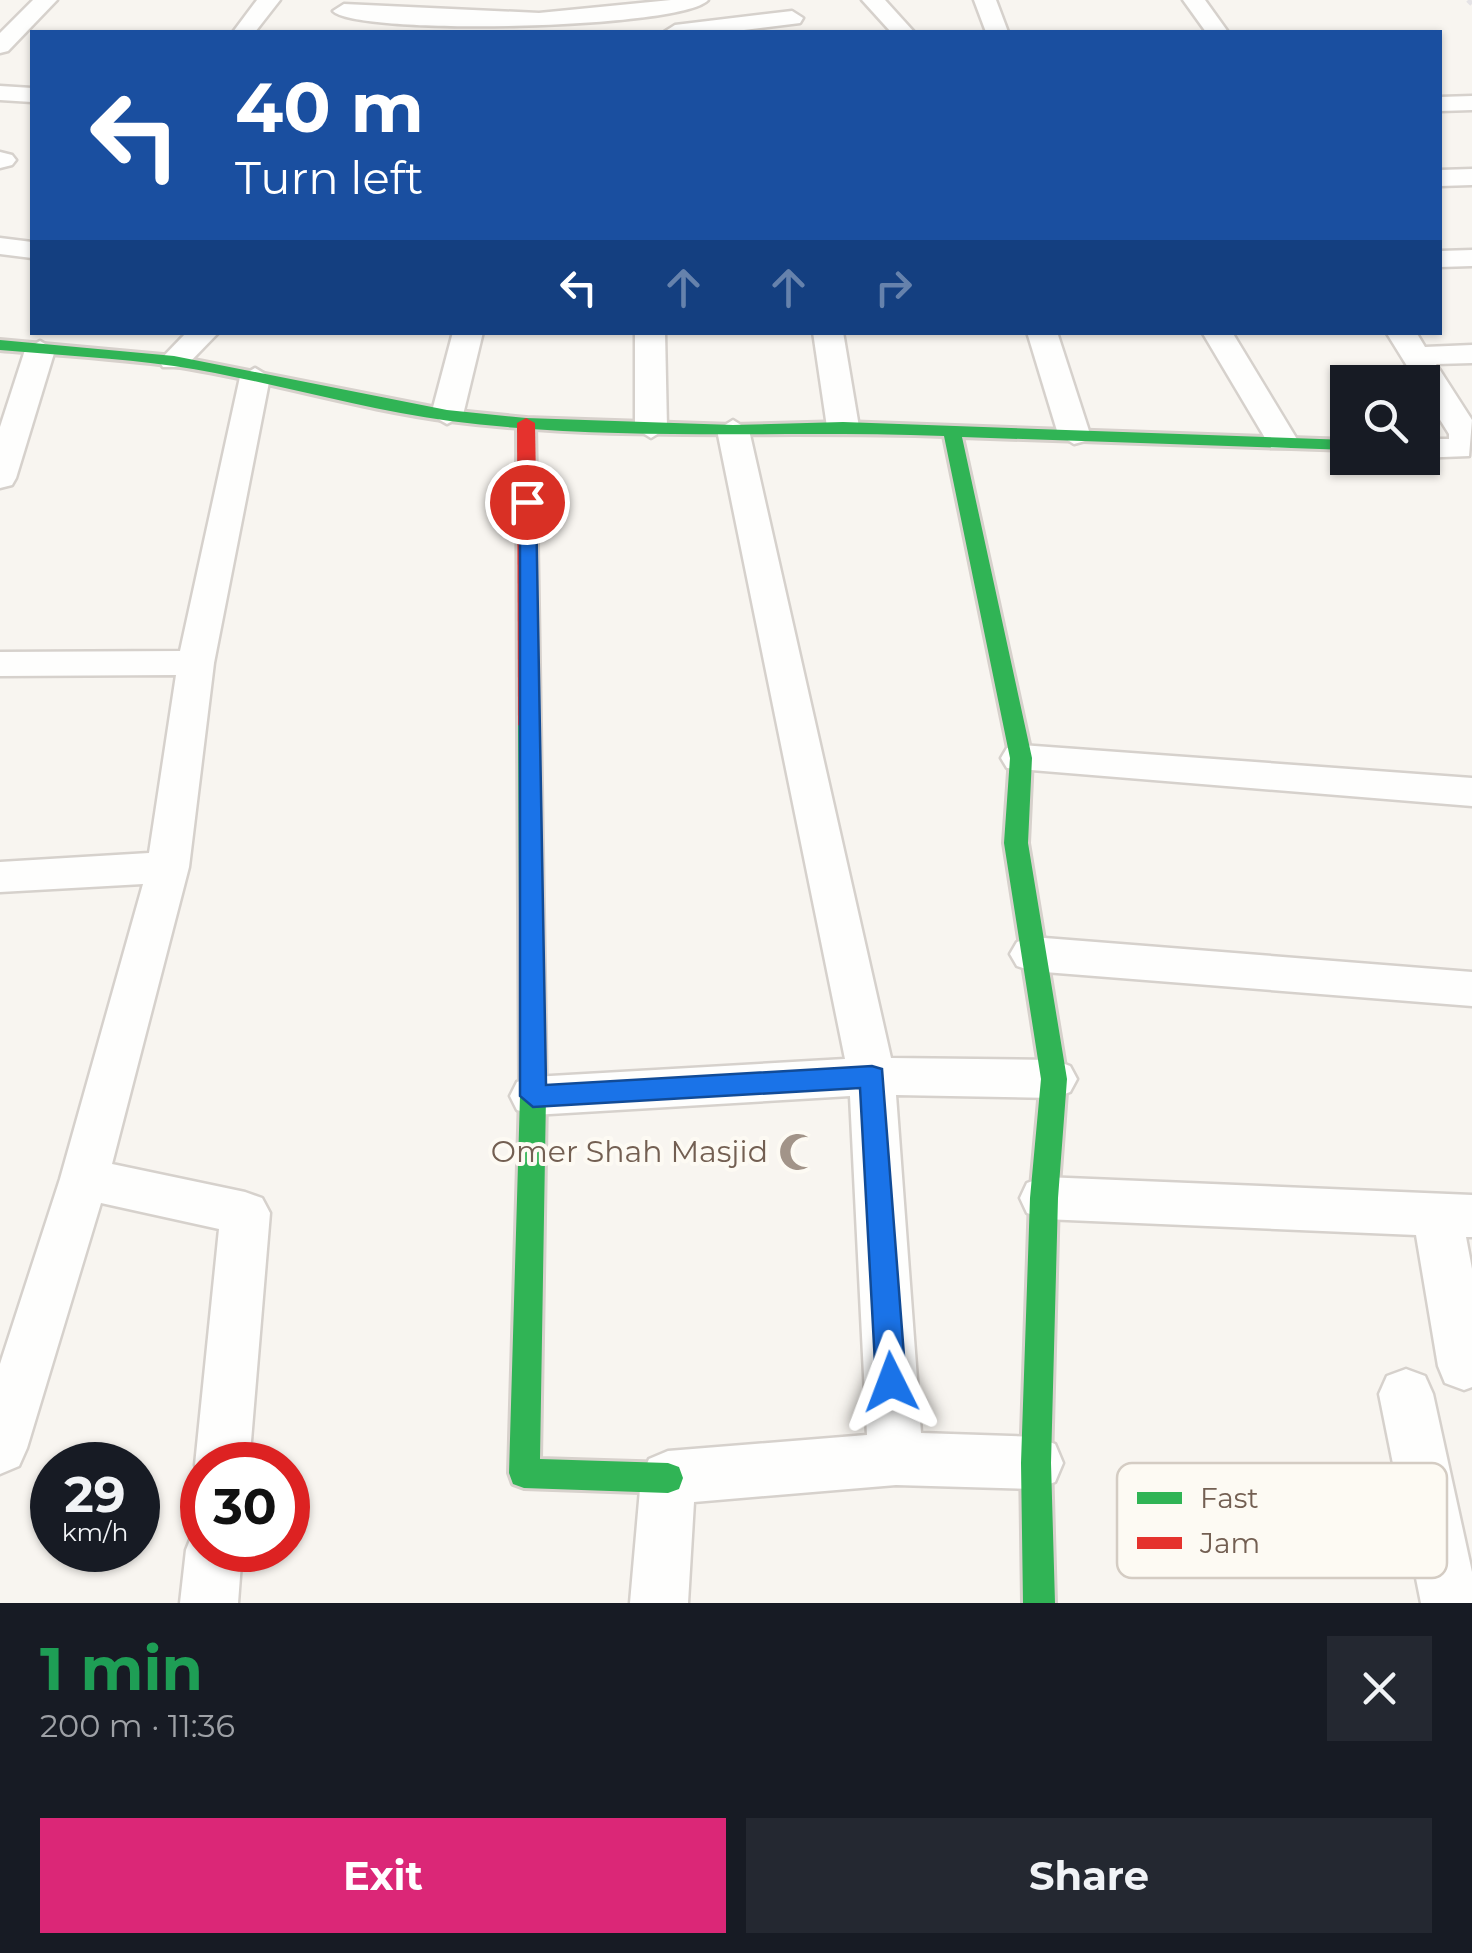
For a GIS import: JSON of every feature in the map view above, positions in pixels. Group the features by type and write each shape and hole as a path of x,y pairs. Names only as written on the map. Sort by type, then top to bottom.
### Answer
{"street":[{"path":"11,38 46,0"},
{"path":"246,30 269,0"},
{"path":"332,30 348,6 443,26 638,12 697,0"},
{"path":"872,0 900,30"},
{"path":"986,0 996,30"},
{"path":"1194,0 1216,30"},
{"path":"638,12 652,30"},
{"path":"693,30 792,18"},
{"path":"0,93 30,95"},
{"path":"1442,104 1472,103"},
{"path":"1442,178 1472,177"},
{"path":"0,246 30,250"},
{"path":"1442,259 1472,258"},
{"path":"174,361 201,335"},
{"path":"447,414 467,335"},
{"path":"650,335 651,428"},
{"path":"828,335 843,427"},
{"path":"1043,335 1074,434"},
{"path":"1219,335 1282,442"},
{"path":"1408,344 1472,354"},
{"path":"1408,344 1465,434 1465,449 1440,448"},
{"path":"0,345 174,361 447,414 526,423 733,430 843,427 1330,444"},
{"path":"0,478 40,350"},
{"path":"0,1448 84,1179 168,866 196,663 256,377"},
{"path":"526,423 533,1096 524,1473 668,1478 896,1459 1036,1463"},
{"path":"733,430 872,1076 896,1459"},
{"path":"952,433 1021,758 1016,843 1054,1079 1044,1198 1036,1463 1039,1603"},
{"path":"0,664 196,663"},
{"path":"1021,758 1472,792"},
{"path":"0,877 168,866"},
{"path":"1032,954 1472,989"},
{"path":"533,1096 872,1076 1054,1079"},
{"path":"84,1179 246,1213 224,1442"},
{"path":"1044,1198 1454,1216 1464,1366"},
{"path":"1406,1394 1421,1463"},
{"path":"658,1603 668,1478"},
{"path":"209,1603 212,1572"},
{"path":"1445,1578 1450,1603"}],"railway":[{"path":"1468,0 1472,4"}],"traffic: fast":[{"path":"0,345 174,361 447,415 526,423 733,430 843,427 1330,444"},
{"path":"952,433 1021,758 1016,843 1054,1079 1044,1198 1036,1463 1039,1603"},
{"path":"529,725 533,1096 524,1473 668,1478"}],"traffic: jam":[{"path":"526,423 529,725"}],"place":[{"name":"Omer Shah Masjid","path":"798,1152"}],"route":[{"path":"527,502 533,1096 872,1076 891,1382"}]}
